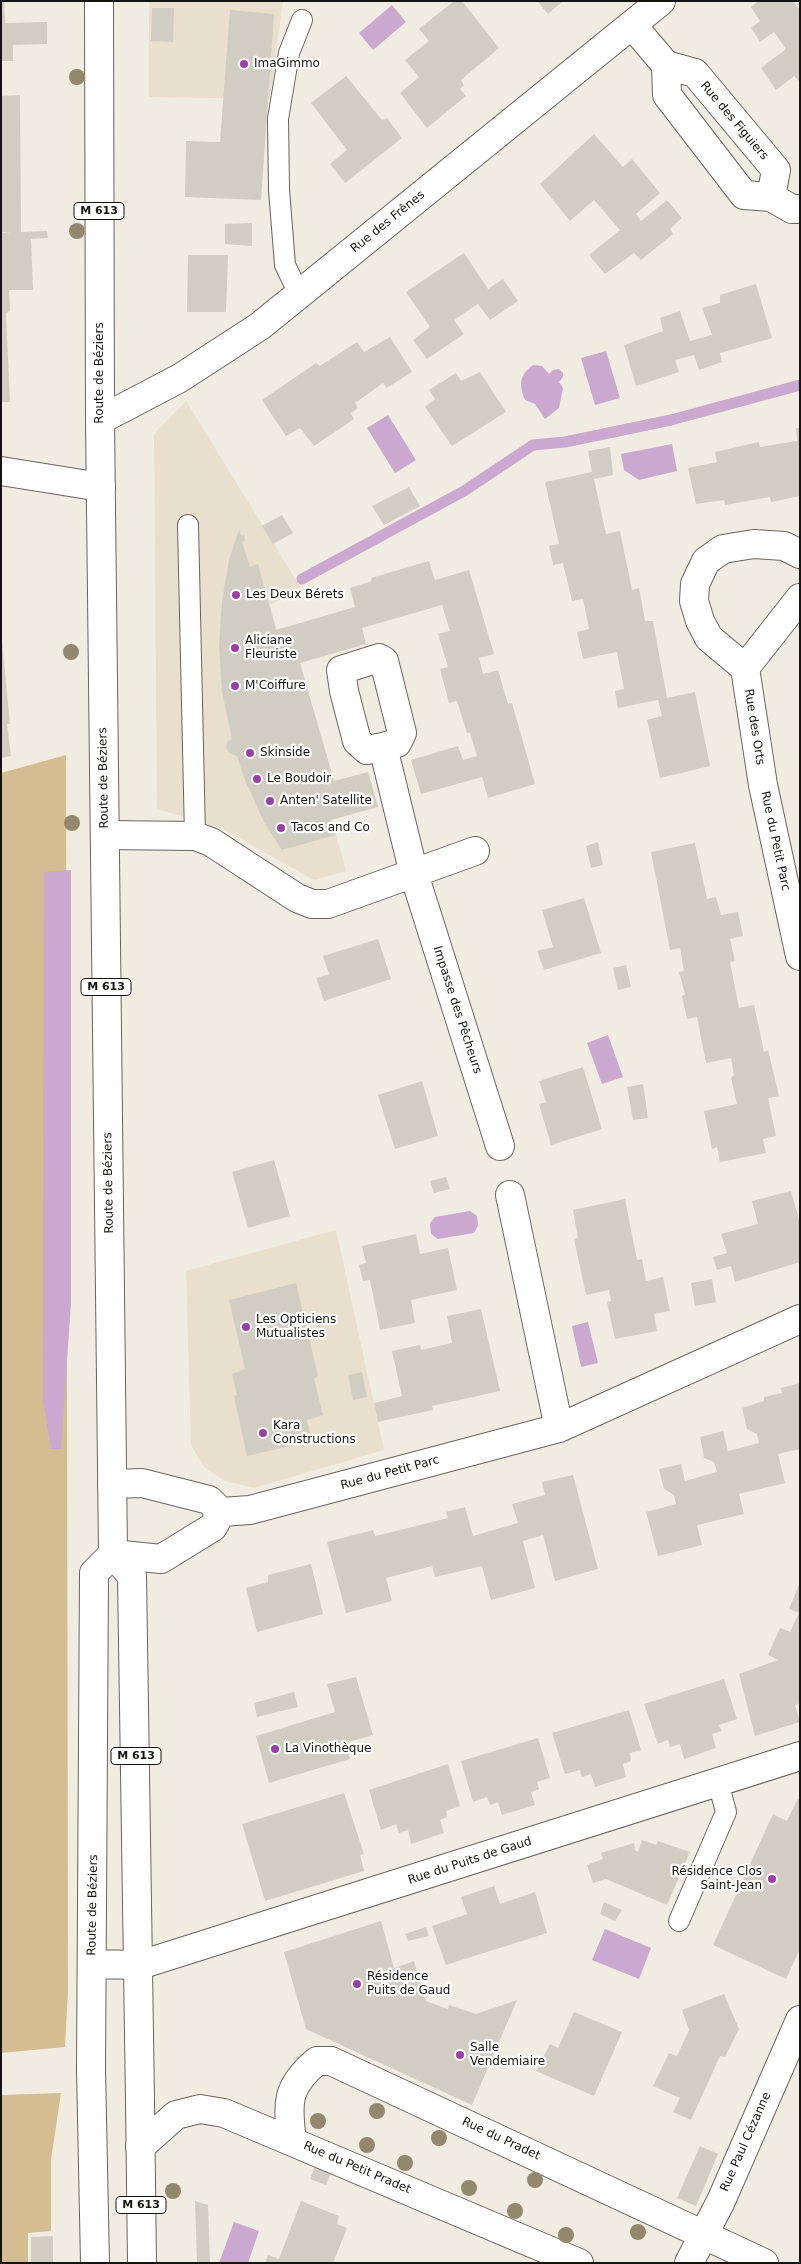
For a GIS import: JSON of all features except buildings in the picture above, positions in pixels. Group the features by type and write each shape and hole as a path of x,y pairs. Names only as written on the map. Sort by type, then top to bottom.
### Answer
{"street":[{"name":"Route de Béziers","path":"95,2263 92,1964 94,1573 113,1554 100,420 99,1"},
{"name":"Rue des Frênes","path":"100,420 180,378 260,326 661,1"},
{"path":"632,25 666,65 667,95 744,195 771,197 792,209 800,209"},
{"name":"Rue des Figuiers","path":"666,65 695,73 776,170 771,197"},
{"path":"1,472 101,487"},
{"path":"800,554 784,546 754,544 723,549 706,561 695,584 694,602 700,621 709,638 745,668 800,598"},
{"name":"Rue des Orts","path":"745,668 763,785"},
{"name":"Impasse des Pêcheurs","path":"384,748 414,874 500,1146"},
{"name":"Rue du Petit Parc","path":"763,785 800,956"},
{"path":"105,836 195,836 211,842 296,898 312,904 328,904 476,851"},
{"path":"510,1195 559,1428"},
{"name":"Rue du Petit Parc","path":"221,1512 250,1510 559,1428 800,1318"},
{"path":"112,1484 142,1483 209,1500 221,1512 213,1527 161,1559 113,1554"},
{"name":"M 613","path":"113,1554 132,1576 140,1965 142,2263"},
{"name":"Rue du Puits de Gaud","path":"92,1964 140,1965 800,1756"},
{"name":"Rue Paul Cézanne","path":"689,2263 720,2201 800,2020"},
{"name":"Rue du Pradet","path":"292,2141 289,2098 294,2085 303,2072 317,2061 331,2061 764,2263"},
{"name":"Rue du Petit Pradet","path":"140,2146 176,2115 200,2109 224,2113 579,2263"}],"lane":[{"path":"299,294 285,265 279,190 278,119 289,53 302,20"},
{"path":"188,525 195,836"},
{"path":"679,1921 726,1812 718,1782"}],"shaded area":[{"path":"149,1 283,1 270,99 149,97"},
{"path":"392,5 406,22 373,50 359,33"},
{"path":"606,351 620,398 595,405 581,358"},
{"path":"533,365 542,366 549,374 553,370 559,369 563,373 563,377 559,382 563,388 559,408 545,419 535,404 525,400 522,390 523,377"},
{"path":"186,401 301,588 270,605 287,667 300,663 334,781 322,785 346,871 314,880 221,828 157,809 154,434"},
{"path":"388,415 416,460 395,473 367,428"},
{"path":"672,444 677,471 639,480 624,470 621,454"},
{"path":"66,755 68,1990 65,2047 1,2053 1,773"},
{"path":"71,870 71,1303 61,1449 51,1449 43,1400 44,872"},
{"path":"608,1035 623,1077 602,1084 587,1043"},
{"path":"470,1211 477,1216 478,1226 474,1233 438,1239 431,1234 430,1223 435,1217"},
{"path":"336,1230 384,1450 254,1488 225,1481 204,1467 191,1445 186,1271"},
{"path":"588,1322 598,1363 581,1367 572,1326"},
{"path":"605,1929 651,1948 639,1979 592,1960"},
{"path":"61,2093 51,2160 51,2231 28,2233 28,2263 1,2263 1,2095"},
{"path":"234,2222 259,2231 248,2263 219,2263"}],"waterway":[{"path":"302,579 464,491 533,445 565,442 671,420 800,385"}],"place":[{"name":"ImaGimmo","path":"244,64"},
{"name":"Les Deux Bérets","path":"236,595"},
{"name":"Aliciane Fleuriste","path":"235,648"},
{"name":"M'Coiffure","path":"235,686"},
{"name":"Skinside","path":"250,753"},
{"name":"Le Boudoir","path":"257,779"},
{"name":"Anten' Satellite","path":"270,801"},
{"name":"Tacos and Co","path":"281,828"},
{"name":"Les Opticiens Mutualistes","path":"246,1327"},
{"name":"Kara Constructions","path":"263,1433"},
{"name":"La Vinothèque","path":"275,1749"},
{"name":"Résidence Clos Saint-Jean","path":"772,1879"},
{"name":"Résidence Puits de Gaud","path":"357,1984"},
{"name":"Salle Vendemiaire","path":"460,2055"}]}
